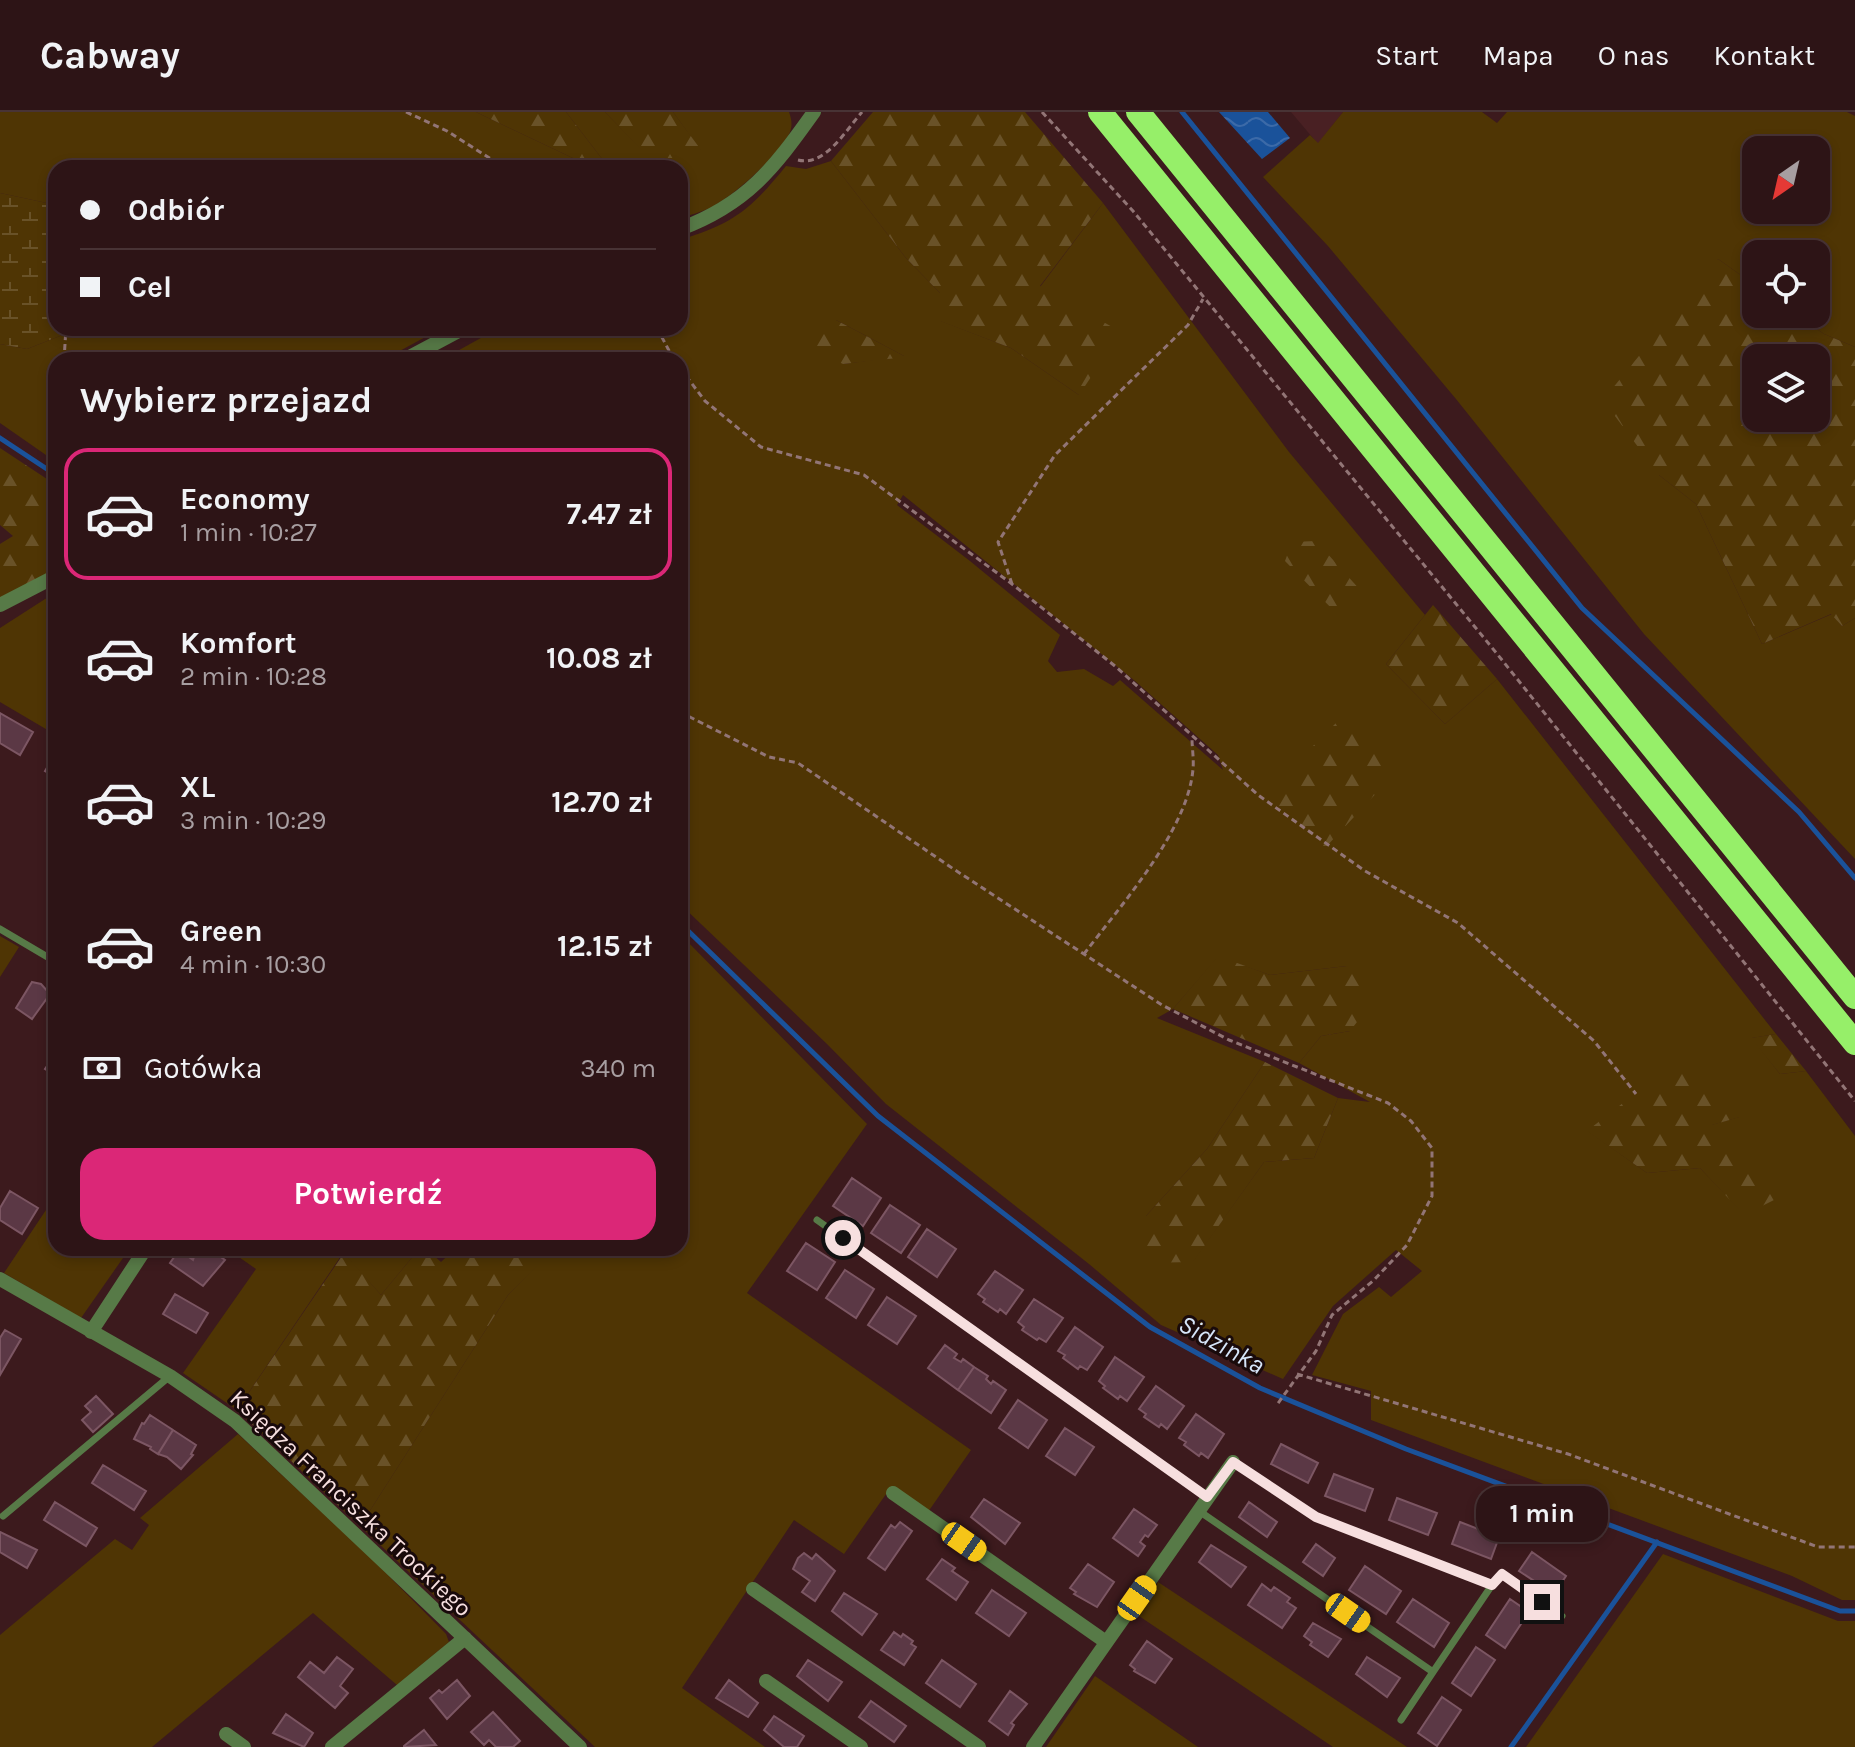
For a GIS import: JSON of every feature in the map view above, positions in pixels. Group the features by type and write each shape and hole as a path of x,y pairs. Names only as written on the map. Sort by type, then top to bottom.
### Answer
{"highway":[{"path":"1100,112 1855,1043"},
{"path":"1138,112 1855,997"}],"street":[{"path":"688,225 734,203 754,188 785,150 806,115"},
{"path":"419,352 449,336"},
{"path":"0,605 48,580"},
{"path":"91,1332 141,1256"},
{"name":"Księdza Franciszka Trockiego","path":"0,1279 170,1376 235,1421 580,1747"},
{"path":"1033,1747 1233,1462"},
{"path":"893,1493 1106,1642"},
{"path":"753,1589 979,1747"},
{"name":"Księdza Franciszka Trockiego","path":"332,1747 465,1638"},
{"path":"766,1681 861,1747"},
{"path":"226,1734 243,1747"}],"lane":[{"path":"0,929 48,957"},
{"path":"817,1220 1207,1497"},
{"path":"3,1516 170,1376"},
{"path":"1233,1462 1316,1517 1492,1585"},
{"path":"1198,1510 1433,1672"},
{"path":"1401,1720 1502,1574 1562,1616"}],"path":[{"path":"406,112 447,131 492,160"},
{"path":"785,150 806,162 818,159 862,112"},
{"path":"1042,112 1133,211 1498,655 1855,1101"},
{"path":"1012,584 998,542 1055,455 1188,325 1204,298"},
{"path":"688,379 705,401 761,447 864,475 1012,584 1115,666 1258,795 1365,871 1458,923 1594,1041 1636,1094"},
{"path":"688,716 769,757 798,763 941,862 1162,1005 1229,1040 1388,1103 1411,1121 1432,1148 1432,1196 1407,1245 1374,1280 1332,1315 1316,1351 1276,1406"},
{"path":"1084,954 1155,859 1180,817 1193,770 1192,736"},
{"path":"1297,1374 1568,1454 1818,1547 1855,1547"}],"shaded area":[{"path":"1291,112 1343,112 1318,144"}],"green space":[{"path":"0,112 476,112 577,160 48,160 48,203 0,193"},
{"path":"476,112 566,112 603,160 577,160"},
{"path":"566,112 605,112 650,158 706,158 673,112 789,112 792,124 790,133 781,145 742,186 710,208 688,215 688,160 603,160"},
{"path":"605,112 673,112 707,158 649,158"},
{"path":"873,112 1025,112 1103,203 1040,286 1121,332 1079,395 1011,348 940,321 940,293 906,258 831,161"},
{"path":"1343,112 1482,112 1497,123 1507,112 1847,112 1855,116 1855,347 1815,328 1830,328 1830,240 1742,240 1742,276 1718,259 1659,475 1696,504 1762,644 1832,614 1842,626 1855,618 1855,859 1644,634 1456,399 1328,246 1263,177 1310,135 1318,143"},
{"path":"831,161 906,258 940,293 941,321 1011,348 1079,395 1040,287 1103,203 1289,452 1425,615 1386,664 1445,724 1497,679 1776,1034 1752,1038 1780,1074 1806,1071 1855,1136 1855,1600 1842,1600 1792,1576 1371,1420 1371,1391 1312,1375 1343,1314 1379,1287 1391,1297 1422,1271 1396,1250 1333,1306 1283,1379 1161,1325 1089,1264 886,1104 688,912 688,352 456,352 484,336 688,336 688,237 740,213 762,194 786,166 806,169","holes":["836,320 904,356 843,364","903,495 1135,681 1218,755 1223,770 1120,680 1113,686 1084,669 1057,672 1048,661 1060,635 897,505","1218,957 1270,975 1347,966 1350,1031 1321,1036 1299,1063 1370,1102 1338,1098 1314,1158 1264,1162 1193,1261 1146,1216 1207,1149 1265,1062 1157,1018 1173,1009","1739,1117 1711,1125 1744,1214 1700,1168 1647,1173 1588,1131"]},
{"path":"0,193 48,203 48,336 60,336 27,349 0,344"},
{"path":"1718,259 1742,276 1742,328 1815,328 1855,347 1855,618 1842,626 1831,614 1762,644 1696,504 1659,475 1603,400"},
{"path":"836,320 906,357 843,364 795,341"},
{"path":"60,336 427,336 398,352 48,352 48,456 0,423 0,344 27,349"},
{"path":"0,448 48,480 48,574 0,598 0,544 13,536 0,525"},
{"path":"1316,541 1362,592 1342,619 1285,561 1292,542"},
{"path":"48,597 48,730 0,702 0,628"},
{"path":"1433,605 1497,679 1445,724 1386,664"},
{"path":"1345,714 1397,771 1324,849 1255,804"},
{"path":"0,936 19,947 0,977"},
{"path":"688,942 867,1124 747,1293 971,1450 928,1512 891,1487 844,1554 794,1520 682,1688 765,1747 595,1747 360,1526 508,1295 547,1256 688,1256"},
{"path":"1218,956 1270,975 1347,966 1369,988 1364,1013 1350,1031 1321,1036 1299,1063 1173,1009"},
{"path":"1776,1034 1806,1071 1780,1074 1751,1038"},
{"path":"1265,1062 1338,1098 1314,1158 1264,1162 1193,1262 1141,1263 1146,1216 1207,1149"},
{"path":"1699,1066 1740,1117 1712,1125 1776,1199 1744,1215 1700,1168 1647,1173 1587,1131 1664,1071"},
{"path":"48,1207 48,1256 124,1256 81,1318 4,1273"},
{"path":"237,1256 341,1256 237,1410 183,1373 256,1269"},
{"path":"342,1256 347,1256 381,1295 413,1256 434,1256 441,1262 447,1256 548,1256 508,1295 360,1526 237,1410"},
{"path":"346,1256 413,1256 381,1295"},
{"path":"238,1434 374,1561 446,1634 449,1642 397,1685 313,1613 152,1747 0,1747 0,1635 115,1539 132,1550 149,1525 140,1518"},
{"path":"1663,1554 1838,1621 1855,1621 1855,1747 1526,1747"},
{"path":"1158,1582 1407,1747 1333,1747 1139,1616"},
{"path":"1095,1676 1198,1747 1046,1747"}],"water":[{"path":"1219,112 1268,112 1290,138 1262,159"}],"building":[{"path":"0,713 33,732 20,755 0,743"},
{"path":"32,982 41,984 48,992 48,997 32,1019 16,1008"},
{"path":"852,1178 881,1198 863,1226 833,1206"},
{"path":"10,1191 38,1208 22,1234 0,1220 0,1208"},
{"path":"890,1205 920,1225 901,1253 871,1233"},
{"path":"927,1229 956,1249 937,1277 908,1257"},
{"path":"806,1243 835,1262 817,1290 787,1271"},
{"path":"175,1256 187,1256 193,1260 194,1256 219,1256 225,1260 203,1286 170,1263"},
{"path":"845,1270 874,1289 856,1318 826,1298"},
{"path":"995,1271 1023,1290 1006,1314 983,1302 985,1299 978,1294"},
{"path":"175,1294 208,1313 196,1333 163,1314"},
{"path":"887,1297 916,1316 897,1344 868,1325"},
{"path":"1034,1299 1063,1318 1046,1342 1022,1330 1024,1327 1018,1322"},
{"path":"1075,1327 1103,1347 1087,1370 1080,1366 1078,1369 1058,1351"},
{"path":"5,1330 21,1339 0,1375 0,1338"},
{"path":"945,1345 957,1354 954,1358 961,1362 963,1359 974,1367 958,1390 928,1368"},
{"path":"1115,1357 1144,1377 1127,1401 1120,1396 1118,1399 1099,1381"},
{"path":"974,1367 988,1376 986,1379 991,1384 993,1381 1006,1390 991,1413 958,1390"},
{"path":"1156,1386 1184,1406 1167,1429 1144,1417 1146,1414 1139,1409"},
{"path":"96,1396 113,1414 93,1432 82,1420 91,1412 85,1406"},
{"path":"1018,1400 1047,1420 1028,1448 999,1428"},
{"path":"1196,1414 1224,1434 1208,1458 1201,1453 1199,1456 1179,1438"},
{"path":"150,1415 173,1430 158,1454 134,1439"},
{"path":"1065,1428 1094,1447 1075,1475 1046,1456"},
{"path":"173,1430 196,1445 193,1455 181,1469 167,1457 158,1454"},
{"path":"1281,1444 1318,1463 1308,1483 1271,1464"},
{"path":"103,1465 146,1491 134,1510 92,1483"},
{"path":"1334,1474 1373,1489 1365,1511 1325,1496"},
{"path":"1397,1498 1437,1513 1428,1535 1389,1520"},
{"path":"984,1499 1020,1523 1005,1544 971,1517"},
{"path":"55,1502 97,1528 86,1546 44,1520"},
{"path":"1249,1502 1277,1522 1267,1537 1239,1517"},
{"path":"1134,1509 1157,1525 1140,1542 1145,1546 1138,1556 1113,1538"},
{"path":"900,1522 912,1531 885,1570 868,1558 891,1525 895,1528"},
{"path":"1460,1522 1499,1537 1491,1559 1452,1544"},
{"path":"0,1532 37,1550 27,1568 0,1552"},
{"path":"1316,1544 1335,1558 1323,1576 1303,1562"},
{"path":"1211,1545 1246,1567 1231,1587 1199,1562"},
{"path":"1532,1552 1566,1576 1554,1594 1519,1571"},
{"path":"804,1553 812,1559 816,1554 835,1571 815,1601 802,1592 810,1581 793,1569"},
{"path":"942,1559 968,1582 956,1600 927,1579"},
{"path":"1088,1564 1114,1582 1097,1607 1074,1594 1076,1592 1070,1588"},
{"path":"1365,1566 1401,1591 1386,1614 1349,1590"},
{"path":"1262,1584 1271,1591 1274,1587 1290,1598 1287,1602 1296,1608 1282,1628 1248,1605"},
{"path":"992,1590 1026,1613 1009,1636 976,1613"},
{"path":"844,1593 877,1614 862,1635 832,1611"},
{"path":"1413,1599 1449,1623 1434,1647 1397,1622"},
{"path":"1510,1599 1529,1612 1505,1648 1486,1635"},
{"path":"1313,1623 1341,1639 1328,1657 1310,1645 1312,1642 1304,1636"},
{"path":"894,1632 901,1637 903,1634 916,1647 904,1665 881,1650"},
{"path":"1147,1641 1172,1659 1155,1683 1134,1671 1130,1665"},
{"path":"1476,1647 1495,1660 1471,1696 1452,1683"},
{"path":"337,1657 353,1669 340,1686 348,1693 335,1708 298,1677 310,1662 324,1673"},
{"path":"1367,1657 1400,1678 1387,1697 1356,1674"},
{"path":"808,1660 842,1682 828,1701 797,1676"},
{"path":"942,1660 976,1684 960,1707 926,1683"},
{"path":"457,1680 470,1696 447,1719 430,1698 439,1690 442,1693"},
{"path":"729,1680 758,1703 748,1717 716,1698"},
{"path":"1010,1691 1027,1704 1011,1723 1014,1725 1008,1735 989,1721"},
{"path":"1442,1697 1461,1710 1437,1746 1418,1733"},
{"path":"871,1701 906,1726 894,1742 859,1717"},
{"path":"493,1712 520,1741 513,1747 496,1747 489,1740 484,1745 471,1732"},
{"path":"286,1714 313,1733 304,1747 273,1733"},
{"path":"774,1716 804,1736 797,1747 784,1747 764,1730"},
{"path":"424,1730 436,1745 404,1747 404,1746"}],"waterway":[{"path":"1182,112 1582,608 1799,812 1855,878"},
{"name":"Sidzinka","path":"0,438 48,470"},
{"name":"Sidzinka","path":"688,931 878,1116 1150,1327 1260,1388 1406,1449 1840,1611 1855,1611"},
{"path":"1511,1747 1657,1542"}],"route":[{"path":"843,1238 1207,1497 1233,1462 1316,1517 1492,1585 1502,1574 1542,1602"}]}
